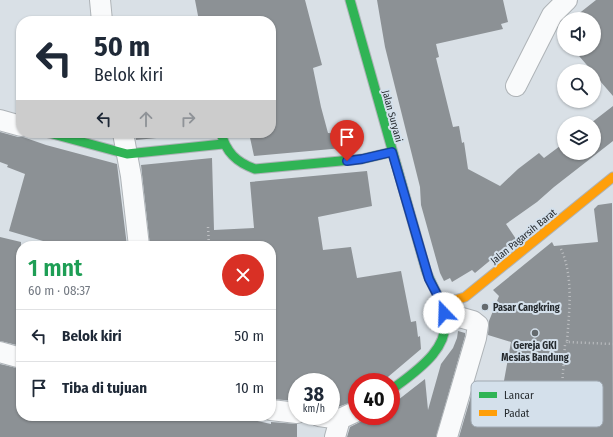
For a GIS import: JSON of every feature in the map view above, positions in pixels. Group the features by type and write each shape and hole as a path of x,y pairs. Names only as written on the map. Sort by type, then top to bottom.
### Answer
{"street":[{"path":"100,0 102,16"},
{"name":"Jalan Suryani","path":"350,0 429,279 443,309"},
{"path":"516,86 547,7 567,0"},
{"path":"0,120 16,125"},
{"path":"68,138 127,154 224,144"},
{"path":"124,138 138,241"},
{"path":"222,138 224,144 236,161 256,169 362,159 392,152"},
{"name":"Jalan Pagarsih Barat","path":"443,309 465,297 613,177"},
{"path":"400,383 412,374 442,342 445,334 443,309 473,321 478,325 476,338 447,437"},
{"path":"0,352 16,357"},
{"path":"276,411 288,412"}],"path":[{"path":"208,227 209,241"},
{"path":"551,227 566,260 567,268 569,309 562,381"},
{"path":"567,342 613,344"}],"building":[{"path":"195,0 305,0 322,65 313,68 321,107 328,133 341,134 343,148 254,156 250,138 276,138 276,16 198,16"},
{"path":"377,0 503,0 508,22 501,24 503,29 436,44 439,57 436,58 453,127 459,126 462,143 464,142 468,169 500,186 518,169 539,153 544,158 557,148 557,160 589,160 537,202 506,224 516,239 475,273 472,270 452,282 450,278 444,281 440,273 421,205 420,187 385,47"},
{"path":"596,0 613,0 613,96 601,82 601,64 586,64 579,56 601,56 601,12 581,12"},
{"path":"613,106 613,141 601,150 600,116"},
{"path":"0,132 16,136 16,138 26,138 46,145 117,164 126,241 43,241 9,231 25,174 7,167 8,165 0,162"},
{"path":"136,138 157,138 136,140"},
{"path":"212,158 214,230 254,228 250,182 367,171 372,206 318,217 323,250 351,247 357,278 401,271 411,322 416,321 418,337 420,336 421,349 393,373 348,373 348,403 340,406 340,373 288,373 288,400 276,399 276,241 149,241 141,165"},
{"path":"612,203 613,437 459,437 471,396 471,427 603,427 603,381 504,381 511,342 488,335 489,321 499,296 493,290 552,242 554,246 598,242 594,209 598,205"},
{"path":"0,237 17,241 16,345 0,341"},
{"path":"458,331 465,333 436,437 347,437 350,427 354,425 400,425 400,398 425,379 428,410 441,364 453,348"},
{"path":"0,364 16,368 16,421 257,421 271,424 271,422 297,425 297,437 0,437"}],"traffic: fast":[{"path":"350,0 426,270 441,302 444,313 445,326 443,337 438,348 421,367 400,383"},
{"path":"68,138 127,154 223,144"},
{"path":"222,138 229,151 237,160 255,169 362,159 392,152"}],"traffic: slow":[{"path":"442,304 465,297 613,177"}],"place":[{"name":"Pasar Cangkring","path":"485,307"},
{"name":"Gereja GKI Mesias Bandung","path":"535,333"}],"route":[{"path":"347,161 392,152 429,279 442,304 444,313"}]}
